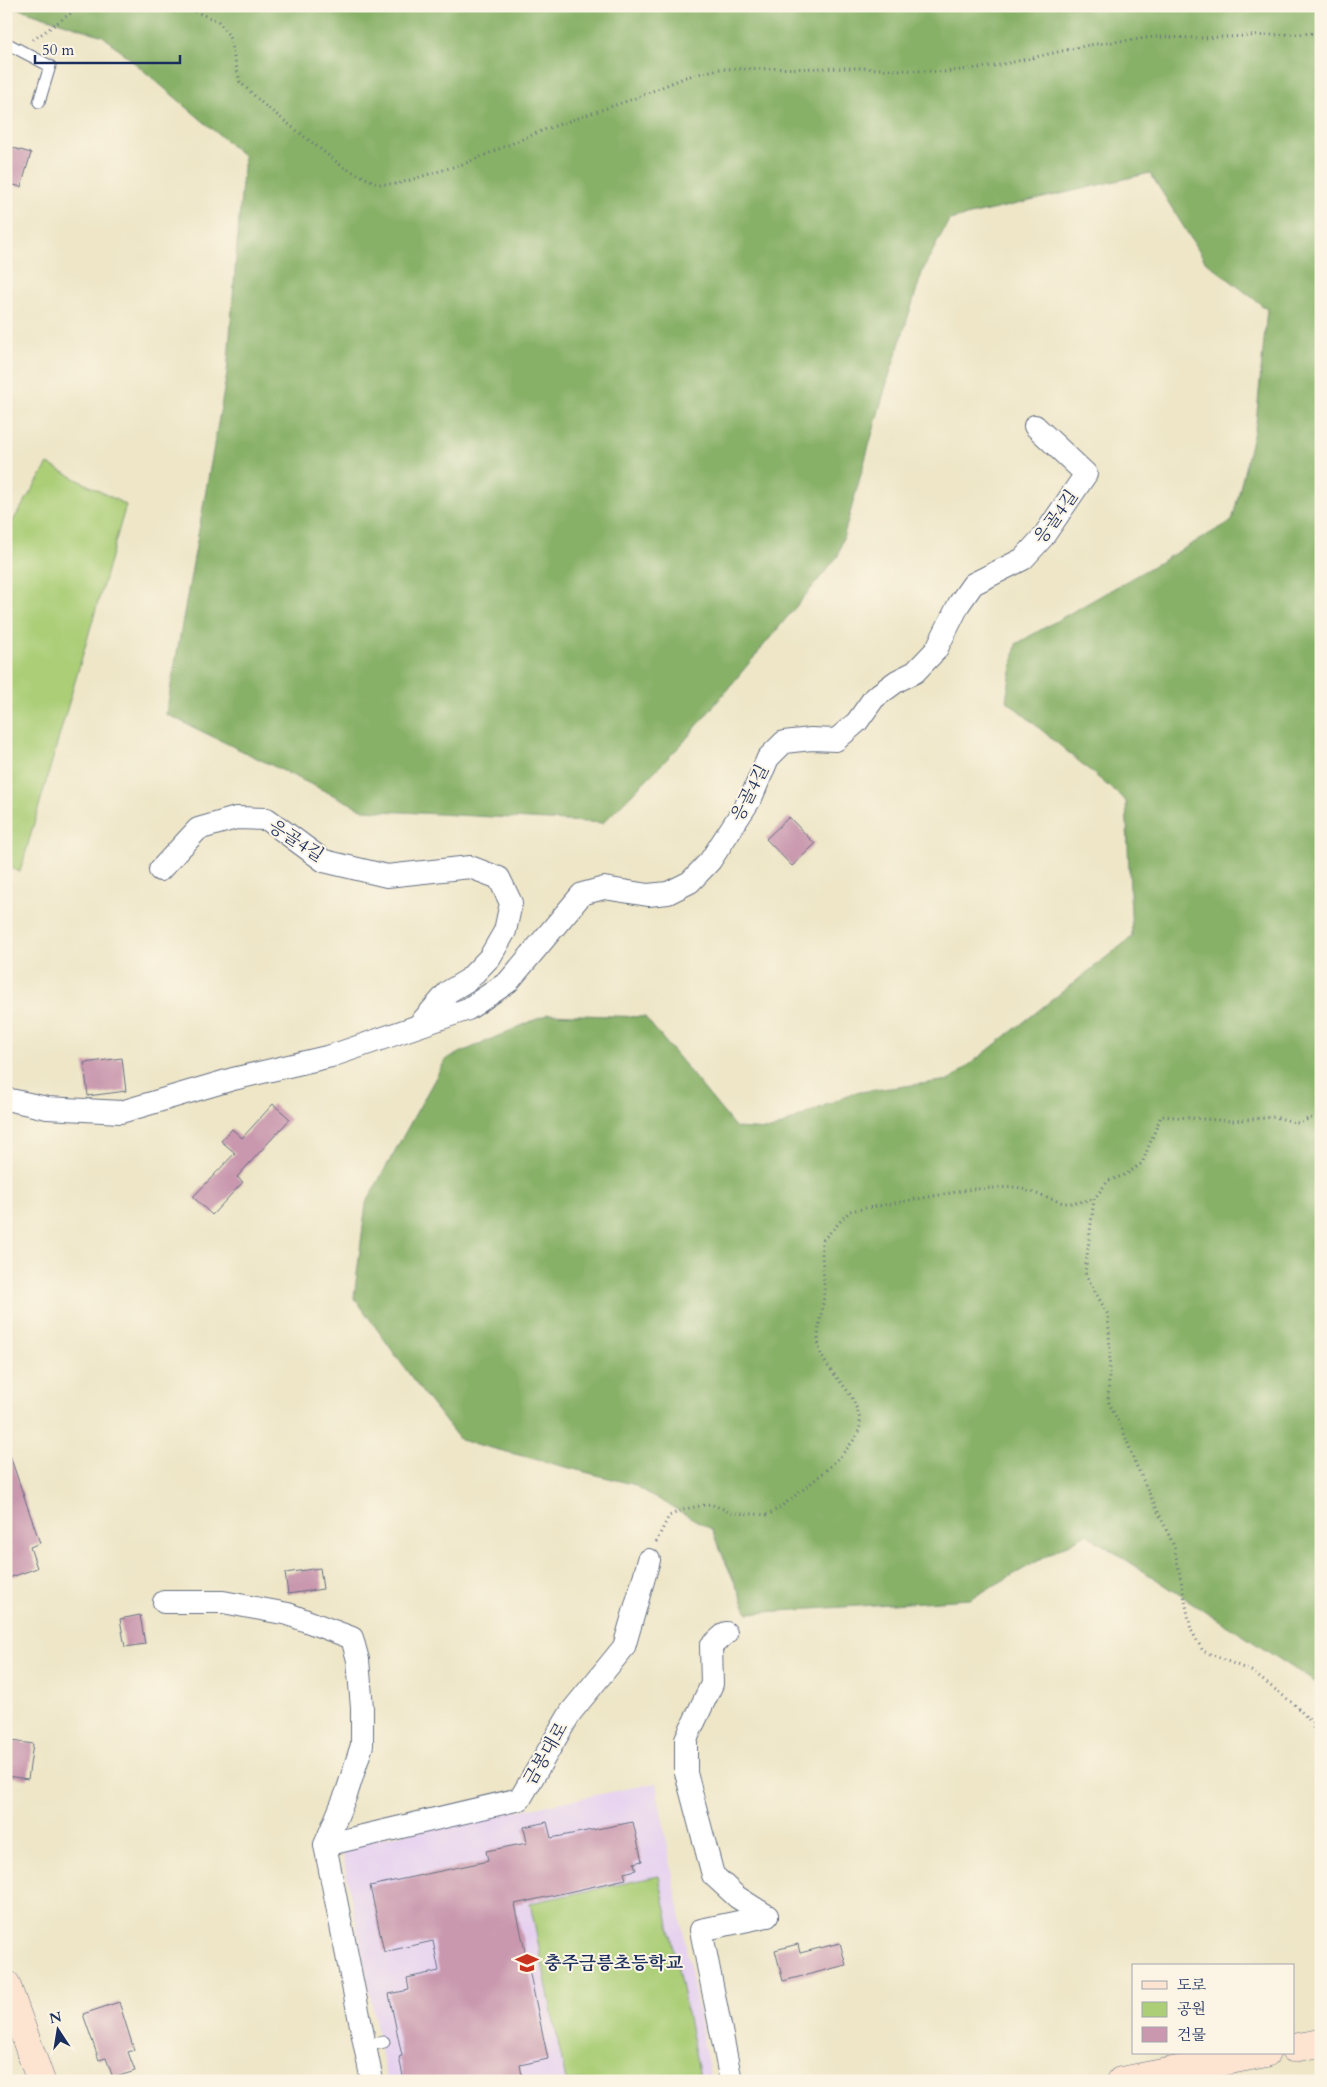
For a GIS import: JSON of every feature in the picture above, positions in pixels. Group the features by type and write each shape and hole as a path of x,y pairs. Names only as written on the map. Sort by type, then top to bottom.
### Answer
{"street":[{"name":"응골4길","path":"6,1099 47,1108 121,1112 233,1079 331,1056 468,1009 508,982 582,894 604,888 648,895 668,893 690,882 710,861 751,798 768,758 784,742 811,739 836,740 858,722 874,698 897,681 915,672 936,650 959,604 973,584 1023,559 1048,529 1086,474 1035,426"},
{"name":"응골4길","path":"160,870 198,829 236,818 267,819 324,861 388,876 470,867 498,878 511,903 505,931 490,957 468,980 448,992 418,1026"},
{"name":"금봉대로","path":"325,1845 520,1799 571,1712 624,1647 649,1560"},
{"path":"164,1602 223,1602 288,1614 352,1638 358,1660 362,1708 362,1745 347,1792 325,1845 375,2044 372,2081"},
{"path":"726,1633 711,1646 712,1684 686,1739 686,1773 713,1875 737,1897 767,1916 701,1930 731,2081"},
{"path":"6,1984 14,2028 40,2081"},
{"path":"1294,2048 1321,2043"},
{"path":"1121,2081 1261,2054"}],"lane":[{"path":"6,43 50,66 39,102"}],"path":[{"path":"19,50 82,6"},
{"path":"181,6 218,21 229,36 240,82 263,104 343,167 378,184 397,184 466,163 546,129 633,99 686,76 719,70 861,68 944,72 995,66 1089,45 1155,37 1199,38 1321,33"},
{"path":"1321,1114 1298,1123 1275,1117 1233,1121 1161,1116 1142,1163 1127,1174 1108,1181 1094,1199 1085,1272 1108,1315 1110,1351 1108,1401 1174,1546 1190,1630 1203,1651 1251,1671 1294,1704 1312,1723 1321,1758"},
{"path":"649,1560 654,1544 669,1516 685,1509 710,1504 734,1513 768,1515 833,1465 858,1433 861,1424 857,1408 851,1396 823,1359 819,1346 820,1314 824,1296 822,1241 850,1211 946,1193 1007,1186 1017,1187 1053,1201 1064,1203 1094,1199"}],"shaded area":[{"name":"충주금릉초등학교","path":"656,1783 711,2081 387,2081 341,1846"}],"green space":[{"path":"11,6 1321,6 1321,1686 1086,1534 970,1599 748,1613 711,1529 632,1484 460,1440 422,1392 354,1297 366,1203 446,1059 548,1014 645,1017 736,1128 771,1130 852,1093 950,1080 1132,937 1126,801 1006,700 1016,644 1232,521 1256,423 1267,309 1205,261 1150,173 949,220 923,270 885,389 838,556 682,744 603,823 364,810 166,714 227,373 244,156 103,36"},
{"path":"48,464 126,505 20,872 6,866 6,532"},
{"path":"659,1876 700,2077 699,2081 566,2081 530,1903"}],"building":[{"path":"6,146 31,153 21,187 6,183"},
{"path":"789,817 815,844 792,866 766,839"},
{"path":"122,1058 126,1091 88,1096 84,1063"},
{"path":"273,1104 290,1119 237,1177 243,1182 212,1215 193,1197 235,1153 221,1141 232,1129 242,1138"},
{"path":"9,1453 40,1543 30,1547 37,1568 6,1579 6,1454"},
{"path":"320,1568 323,1589 288,1594 285,1573"},
{"path":"140,1615 145,1644 125,1647 120,1619"},
{"path":"6,1740 33,1744 28,1779 6,1776"},
{"path":"547,1822 551,1838 633,1822 642,1861 634,1863 636,1870 624,1873 626,1879 515,1904 548,2059 520,2065 523,2081 404,2081 399,2057 402,2056 389,1994 409,1990 407,1978 439,1971 433,1941 384,1952 370,1886 488,1861 486,1851 527,1843 524,1827"},
{"path":"840,1943 846,1965 783,1981 775,1950 798,1944 800,1953"},
{"path":"119,2002 134,2050 128,2052 135,2071 113,2078 106,2058 99,2060 83,2014"}],"place":[{"name":"충주금릉초등학교","path":"527,1963"}]}
